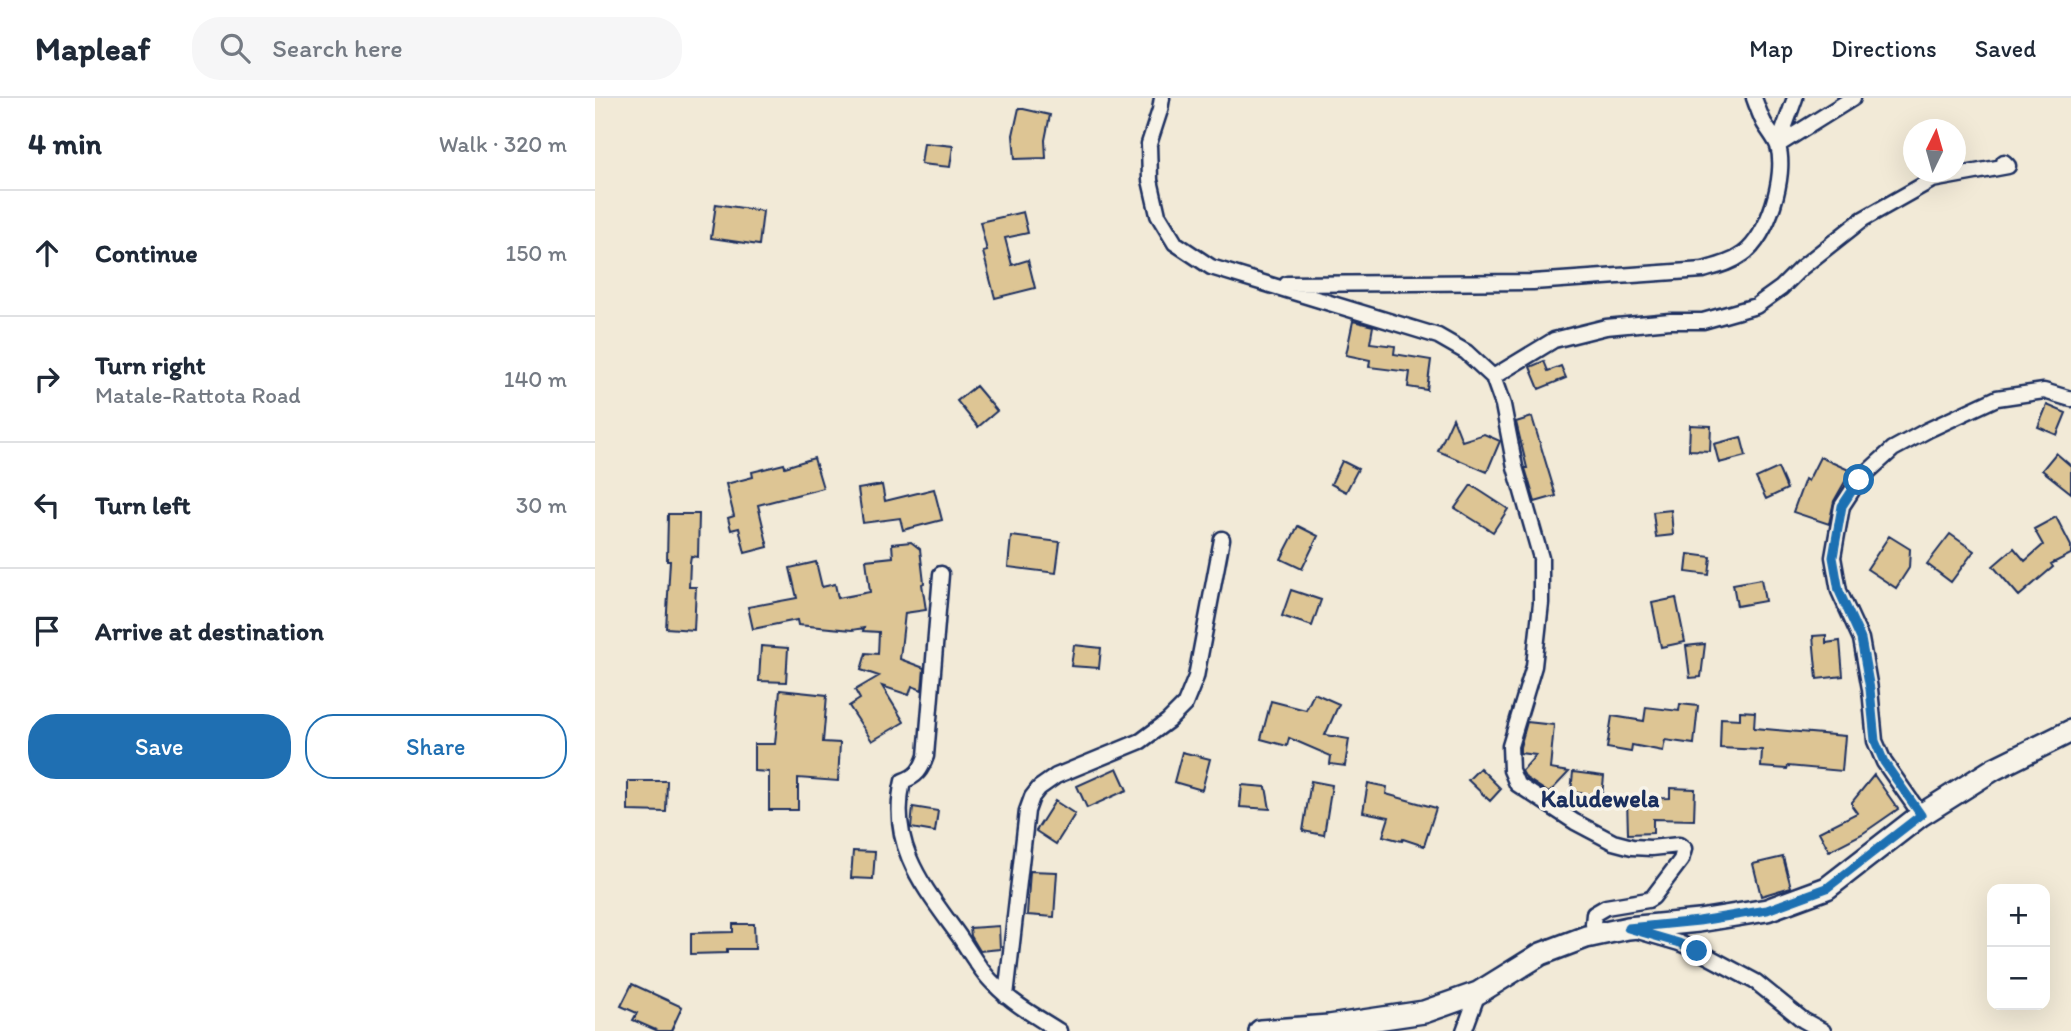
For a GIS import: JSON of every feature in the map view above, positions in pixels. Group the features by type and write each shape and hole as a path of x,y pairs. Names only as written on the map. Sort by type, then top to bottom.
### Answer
{"main road":[{"path":"1260,1031 1329,1026 1424,1012 1478,993 1541,954 1586,937 1628,928 1699,921 1767,910 1827,888 1921,815 1994,769 2071,730"}],"street":[{"path":"1162,98 1149,144 1150,180 1158,215 1175,243 1211,267 1438,336 1466,352 1493,377 1503,405 1515,467 1541,558 1541,603 1534,666 1510,746 1511,770 1517,784 1593,833 1632,847 1651,848 1673,844 1683,849 1681,860 1653,897 1598,910 1594,914 1593,924 1597,935"},
{"path":"1754,98 1764,123 1778,145"},
{"path":"1275,285 1533,282 1703,270 1725,264 1755,244 1765,226 1775,195 1780,166 1778,145 1795,98"},
{"path":"1778,145 1853,98"},
{"path":"1493,377 1555,340 1606,327 1703,321 1756,306 1863,219 1932,180 2008,166 2004,162"},
{"path":"1921,815 1884,762 1875,741 1870,689 1861,639 1839,591 1833,557 1842,506 1859,480 1893,449 1928,430 1997,398 2044,391 2071,399"},
{"path":"1006,996 1027,811 1032,797 1039,788 1056,776 1141,741 1185,704 1196,677 1222,539"},
{"path":"941,575 926,756 915,776 903,781 899,797 901,838 918,879 992,983 1006,996 1059,1031"},
{"path":"1628,928 1679,943 1756,982 1803,1020 1823,1031"},
{"path":"1464,1031 1478,993"}],"building":[{"path":"1019,108 1050,115 1045,140 1046,158 1015,159 1013,135"},
{"path":"924,143 953,146 950,167 921,164"},
{"path":"716,204 763,211 759,245 711,238"},
{"path":"1023,212 1028,233 1005,238 1012,265 1028,260 1035,288 995,298 983,252 987,251 980,222"},
{"path":"1353,321 1373,326 1370,343 1395,346 1394,354 1431,360 1427,390 1408,387 1410,372 1369,367 1370,360 1346,355"},
{"path":"1544,361 1548,371 1561,366 1566,378 1539,389 1530,367"},
{"path":"976,386 997,411 978,427 957,401"},
{"path":"2047,405 2066,413 2057,435 2038,427"},
{"path":"1532,417 1556,496 1535,502 1516,422"},
{"path":"1453,418 1462,441 1484,434 1500,441 1487,472 1438,451"},
{"path":"1690,425 1711,426 1710,451 1689,450"},
{"path":"1741,437 1746,456 1719,463 1714,444"},
{"path":"2056,453 2071,466 2071,493 2042,470"},
{"path":"1820,457 1851,471 1834,501 1829,524 1793,512 1805,479 1808,481"},
{"path":"814,458 823,488 758,505 768,547 745,553 739,528 731,530 728,518 734,516 726,484 753,477 752,472 784,464 785,467"},
{"path":"1342,461 1358,469 1346,492 1331,484"},
{"path":"1778,468 1787,489 1766,499 1756,478"},
{"path":"882,485 885,501 934,489 942,520 903,530 900,518 863,523 858,489"},
{"path":"1471,485 1508,509 1493,532 1455,508"},
{"path":"1671,510 1673,535 1656,537 1653,512"},
{"path":"668,514 699,514 698,557 691,556 690,562 689,587 696,587 694,630 666,628 670,561 667,561"},
{"path":"2056,517 2071,546 2071,554 2051,564 2053,567 2019,596 1993,566 2014,548 2025,561 2043,545 2034,529"},
{"path":"1298,526 1318,536 1302,569 1281,559"},
{"path":"1950,534 1974,551 1951,582 1927,564"},
{"path":"1011,536 1060,542 1056,573 1008,567"},
{"path":"1889,536 1910,549 1909,568 1896,588 1867,569"},
{"path":"911,542 920,549 926,610 905,613 900,659 924,668 922,690 912,686 909,695 882,686 904,722 872,741 849,706 860,699 855,690 879,676 861,670 866,653 878,654 879,632 863,631 864,628 852,630 798,625 797,620 753,629 748,607 797,598 790,568 816,562 822,587 835,584 838,598 870,592 866,560 893,557 892,544"},
{"path":"1688,554 1711,557 1709,575 1686,572"},
{"path":"1761,579 1765,601 1737,606 1733,584"},
{"path":"1291,590 1321,600 1312,626 1282,616"},
{"path":"1676,598 1685,642 1661,647 1652,603"},
{"path":"1826,635 1826,643 1840,641 1843,676 1817,679 1813,636"},
{"path":"1705,644 1701,677 1690,678 1686,646"},
{"path":"1074,645 1101,648 1099,668 1071,666"},
{"path":"761,646 788,648 786,682 759,681"},
{"path":"780,690 827,695 823,742 840,743 838,781 798,778 798,810 769,810 769,772 754,771 754,744 775,744"},
{"path":"1314,693 1339,704 1325,735 1349,739 1345,766 1330,764 1331,756 1289,738 1287,746 1261,739 1271,701 1306,710"},
{"path":"1680,704 1698,706 1694,744 1665,740 1663,751 1632,745 1631,752 1607,748 1612,716 1644,721 1646,707 1679,711"},
{"path":"1740,711 1755,712 1754,728 1845,736 1842,771 1788,766 1787,769 1761,767 1762,750 1720,748 1721,718 1740,719"},
{"path":"1527,722 1554,725 1550,769 1569,772 1549,793 1526,778 1522,771 1536,755 1520,753"},
{"path":"1182,752 1210,759 1202,790 1174,782"},
{"path":"1117,768 1127,790 1087,808 1077,786"},
{"path":"1480,768 1501,789 1490,801 1468,780"},
{"path":"1573,772 1604,776 1602,796 1571,792"},
{"path":"1874,775 1898,809 1862,834 1829,851 1819,832 1857,813 1852,802"},
{"path":"628,781 667,781 666,812 628,811"},
{"path":"1311,781 1332,785 1324,835 1303,831"},
{"path":"1368,783 1387,787 1386,794 1436,808 1424,846 1383,836 1389,817 1363,812"},
{"path":"1242,785 1266,787 1270,809 1240,807"},
{"path":"1670,788 1695,789 1694,820 1653,819 1653,833 1628,834 1627,799 1670,798"},
{"path":"1055,801 1075,814 1056,844 1036,831"},
{"path":"913,807 938,811 935,832 911,828"},
{"path":"853,851 875,852 873,879 851,878"},
{"path":"1783,857 1791,887 1761,896 1753,864"},
{"path":"1030,871 1057,872 1054,917 1027,915"},
{"path":"733,924 754,924 755,949 727,949 727,953 691,954 691,933 733,932"},
{"path":"999,926 1000,949 980,951 971,936 970,928"},
{"path":"632,984 682,1007 671,1031 658,1031 633,1020 637,1013 621,1006"}],"district":[{"name":"Kaludewela","path":"1600,798"}],"route":[{"path":"1697,951 1628,928 1699,921 1767,910 1827,888 1921,815 1884,762 1875,741 1870,689 1861,639 1839,591 1833,557 1842,506 1859,480"}]}
